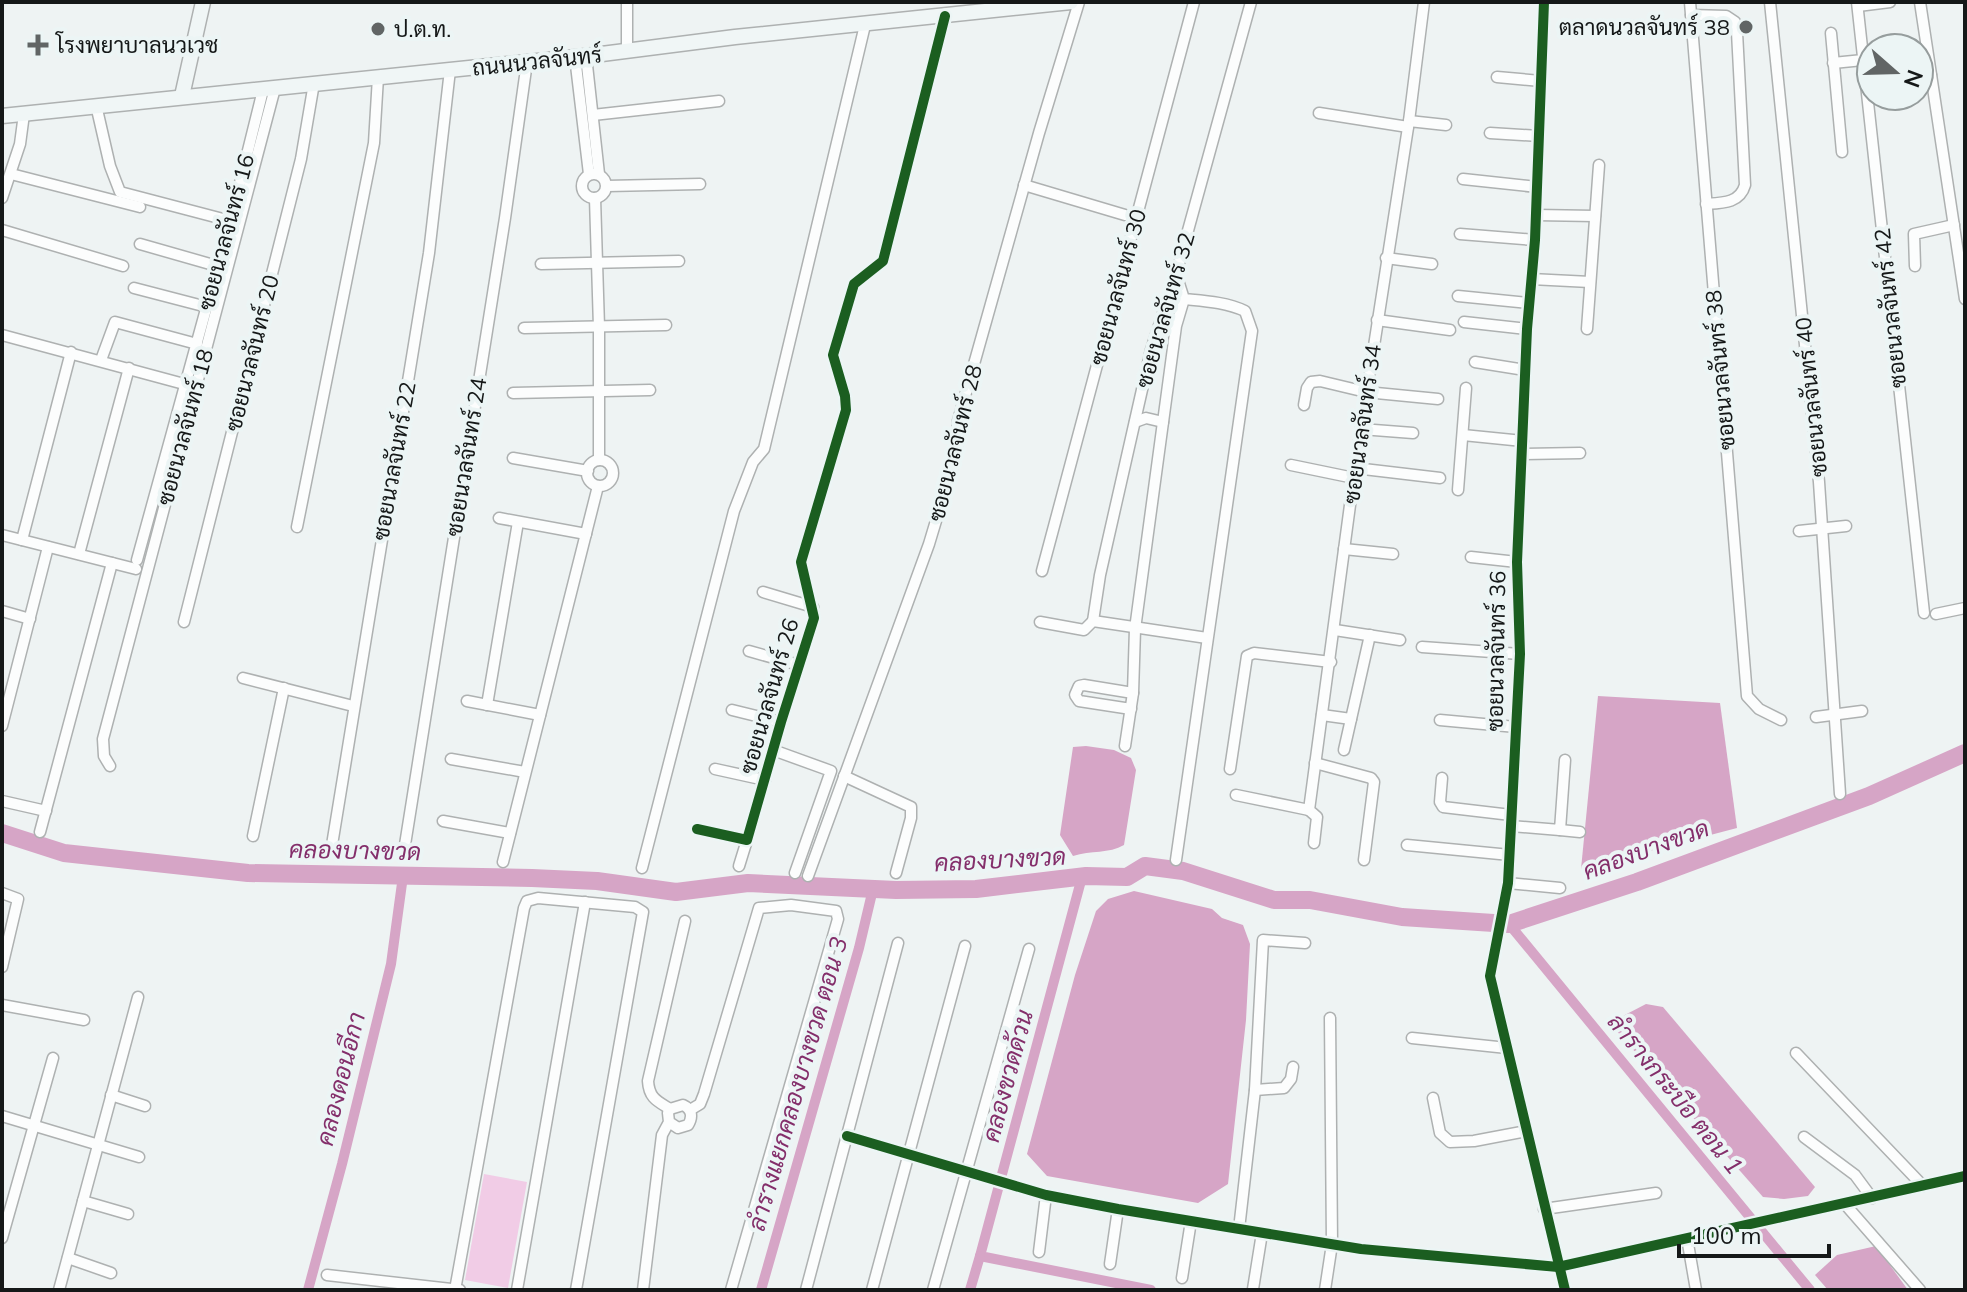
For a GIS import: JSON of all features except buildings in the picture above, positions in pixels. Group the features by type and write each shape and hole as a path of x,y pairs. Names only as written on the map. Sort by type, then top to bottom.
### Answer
{"main road":[{"path":"182,96 203,2"},
{"name":"ถนนนวลจันทร์","path":"2,116 581,57 1026,4 1071,2"}],"street":[{"path":"627,2 627,51"},
{"name":"ซอยนวลจันทร์ 28","path":"808,876 938,517 957,451 958,421 1079,2"},
{"name":"ซอยนวลจันทร์ 30","path":"1042,571 1194,2"},
{"name":"ซอยนวลจันทร์ 32","path":"1093,621 1100,575 1151,350 1176,274 1251,2"},
{"name":"ซอยนวลจันทร์ 34","path":"1314,843 1317,817 1309,810 1315,763 1424,2"},
{"name":"ซอยนวลจันทร์ 36","path":"1544,2 1535,240 1527,329 1517,562 1520,654 1510,855 1503,917 1491,967 1491,985 1565,1290"},
{"name":"ซอยนวลจันทร์ 38","path":"1690,2 1747,696 1759,709 1781,720"},
{"name":"ซอยนวลจันทร์ 40","path":"1770,2 1823,528 1840,794"},
{"path":"1858,4 1890,2"},
{"path":"1920,2 1925,32"},
{"name":"ซอยนวลจันทร์ 42","path":"1858,4 1860,32"},
{"path":"1691,15 1726,16 1735,22 1737,32 1745,185 1736,199 1706,204"},
{"name":"ซอยนวลจันทร์ 26","path":"739,866 814,618 801,562 846,410 833,355 854,284 883,261 945,16"},
{"path":"642,868 734,511 753,462 764,449 865,25"},
{"path":"1831,33 1842,152"},
{"path":"581,57 593,115 594,174"},
{"path":"581,57 594,174"},
{"path":"1833,63 1855,61"},
{"name":"ซอยนวลจันทร์ 24","path":"404,851 527,62"},
{"name":"ซอยนวลจันทร์ 22","path":"331,851 429,253 450,70"},
{"path":"297,527 369,173 378,77"},
{"path":"1497,77 1541,81"},
{"name":"ซอยนวลจันทร์ 20","path":"184,622 301,159 314,83"},
{"name":"ซอยนวลจันทร์ 16","path":"112,563 137,565 172,454 184,384 269,89"},
{"name":"ซอยนวลจันทร์ 18","path":"110,766 104,756 103,739 172,454 269,89"},
{"path":"593,115 719,101"},
{"path":"1935,101 1965,299"},
{"path":"96,105 110,166 120,192 223,219"},
{"name":"ซอยนวลจันทร์ 42","path":"1871,112 1930,614 1965,608"},
{"path":"1319,113 1408,124 1446,125"},
{"path":"2,198 20,144 24,114"},
{"path":"1490,133 1539,136"},
{"path":"1587,329 1599,165"},
{"path":"11,174 140,207"},
{"path":"594,174 604,178 607,186 604,194 595,198 585,195 582,187 583,179 594,174"},
{"path":"1463,179 1537,187"},
{"path":"607,186 700,184"},
{"path":"1024,185 1125,215"},
{"path":"595,198 599,460"},
{"path":"1536,215 1595,216"},
{"path":"1915,266 1914,234 1954,225"},
{"path":"2,230 123,266"},
{"path":"1460,234 1535,240"},
{"path":"140,244 217,266"},
{"path":"1386,258 1432,264"},
{"path":"541,264 679,261"},
{"path":"1125,746 1133,693 1135,629 1176,326 1184,299 1176,274"},
{"path":"1531,279 1590,282"},
{"path":"134,288 207,307"},
{"path":"1458,296 1529,303"},
{"path":"1176,860 1252,331 1245,311 1184,299"},
{"path":"1377,320 1450,330"},
{"path":"101,360 115,322 197,344"},
{"path":"1464,322 1527,329"},
{"path":"524,328 666,325"},
{"path":"2,338 71,352 184,384"},
{"path":"22,540 71,352"},
{"path":"1475,362 1525,370"},
{"path":"79,554 129,368"},
{"path":"1304,405 1311,382 1320,381 1366,392 1438,399"},
{"path":"1458,490 1466,388"},
{"path":"513,393 650,390"},
{"path":"1135,422 1146,418 1163,422"},
{"path":"1361,429 1413,433"},
{"path":"1463,435 1523,441"},
{"path":"1522,454 1580,453"},
{"path":"513,458 588,471"},
{"path":"607,461 614,473 610,481 598,486 590,480 588,471 591,463 607,461"},
{"path":"1291,465 1355,473 1440,478"},
{"path":"503,862 598,486"},
{"path":"499,518 586,534"},
{"path":"487,705 518,522"},
{"path":"1799,531 1846,526"},
{"path":"2,535 112,563 40,832"},
{"path":"2,726 48,547"},
{"path":"1344,549 1393,554"},
{"path":"1471,557 1517,562"},
{"path":"763,592 813,607"},
{"path":"2,611 30,619"},
{"path":"1040,622 1084,630 1093,621 1207,638"},
{"path":"1335,630 1400,640"},
{"path":"1344,750 1370,635"},
{"path":"1422,647 1520,654"},
{"path":"749,651 799,665"},
{"path":"1230,769 1247,656 1254,653 1331,662"},
{"path":"243,678 353,706"},
{"path":"1131,709 1079,701 1075,695 1079,686 1084,685 1133,693"},
{"path":"253,836 284,688"},
{"path":"467,701 540,715"},
{"path":"732,710 781,722"},
{"path":"1816,717 1862,711"},
{"path":"1322,715 1351,719"},
{"path":"1440,720 1516,727"},
{"path":"773,750 831,771 795,873"},
{"path":"451,759 525,772"},
{"path":"1560,830 1565,760"},
{"path":"1315,763 1371,778 1374,782 1364,860"},
{"path":"715,769 765,780"},
{"path":"844,776 911,807 911,821 896,873"},
{"path":"1442,778 1440,802 1443,807 1580,832"},
{"path":"1236,795 1309,810"},
{"path":"2,801 46,811"},
{"path":"443,821 510,833"},
{"path":"697,829 747,840"},
{"path":"1407,845 1510,855"},
{"path":"1508,883 1560,888"},
{"path":"2,893 18,899 2,967"},
{"path":"327,1275 399,1288 457,1290 524,908 527,901 538,898 635,907 643,912 576,1290"},
{"path":"517,1290 585,902"},
{"path":"690,1110 700,1104 704,1094 759,908 791,905 836,911 838,919 731,1290"},
{"path":"669,1122 678,1128 688,1125 691,1121 690,1110 683,1105 670,1109 654,1099 649,1092 648,1081 685,921"},
{"path":"1239,1229 1255,1090 1263,940 1305,943"},
{"path":"806,1290 898,943"},
{"path":"872,1290 965,946"},
{"path":"933,1290 1029,949"},
{"path":"59,1290 138,997"},
{"path":"2,1005 84,1020"},
{"path":"1325,1290 1332,1244 1330,1018"},
{"path":"1412,1038 1507,1048"},
{"path":"1796,1053 1923,1186"},
{"path":"2,1238 53,1058"},
{"path":"1255,1090 1284,1088 1291,1079 1293,1067"},
{"path":"111,1095 145,1106"},
{"path":"1433,1098 1440,1133 1450,1142 1474,1141 1527,1131"},
{"path":"643,1290 661,1143 670,1109"},
{"path":"2,1116 139,1157"},
{"path":"847,1136 1046,1195 1118,1209 1361,1249 1558,1267 1965,1176"},
{"path":"1804,1137 1855,1175 1872,1198"},
{"path":"1544,1209 1656,1193"},
{"path":"1039,1252 1046,1195"},
{"path":"83,1201 128,1214"},
{"path":"1844,1203 1920,1290"},
{"path":"1110,1264 1118,1209"},
{"path":"1182,1278 1191,1221"},
{"path":"1253,1289 1262,1233"},
{"path":"1687,1238 1696,1290"},
{"path":"68,1258 111,1273"}],"shaded area":[{"path":"484,1174 527,1182 508,1288 465,1280"}],"water":[{"path":"1598,696 1720,703 1737,828 1581,869"},
{"path":"1073,747 1114,750 1131,758 1136,770 1124,845 1073,856 1060,835"},
{"path":"1134,891 1212,909 1222,918 1243,925 1250,944 1246,1020 1228,1184 1198,1203 1047,1176 1027,1154 1075,975 1096,911 1108,899"},
{"path":"1646,1004 1663,1007 1815,1187 1808,1196 1784,1199 1763,1197 1615,1029 1619,1018"},
{"path":"1876,1246 1908,1290 1828,1290 1815,1275 1837,1255"}],"waterway":[{"name":"คลองบางขวด","path":"2,833 64,853 248,873 532,878 597,881 676,892 748,883 896,890 976,889 1086,876 1127,877 1145,866 1183,871 1274,900 1310,900 1402,917 1509,924 1637,882 1869,796 1965,753"},
{"name":"คลองดอนอีกา","path":"308,1290 391,964 403,876"},
{"name":"คลองขวดด้วน","path":"1082,877 980,1256 1151,1290"},
{"name":"ลำรางแยกคลองบางขวด ตอน 3","path":"761,1290 873,889"},
{"name":"ลำรางกระบือ ตอน 1","path":"1509,924 1810,1290"},
{"path":"970,1290 980,1256"}],"cycle path":[{"path":"1544,2 1535,240 1527,329 1517,562 1520,654 1508,883 1490,976 1565,1290"},
{"path":"697,829 747,840 814,618 801,562 846,410 833,355 854,284 883,261 945,16"},
{"path":"847,1136 1046,1195 1118,1209 1361,1249 1558,1267 1965,1176"}],"place":[{"name":"ตลาดนวลจันทร์ 38","path":"1746,27"},
{"name":"ป.ต.ท.","path":"378,29"},
{"name":"โรงพยาบาลนวเวช","path":"38,45"}]}
